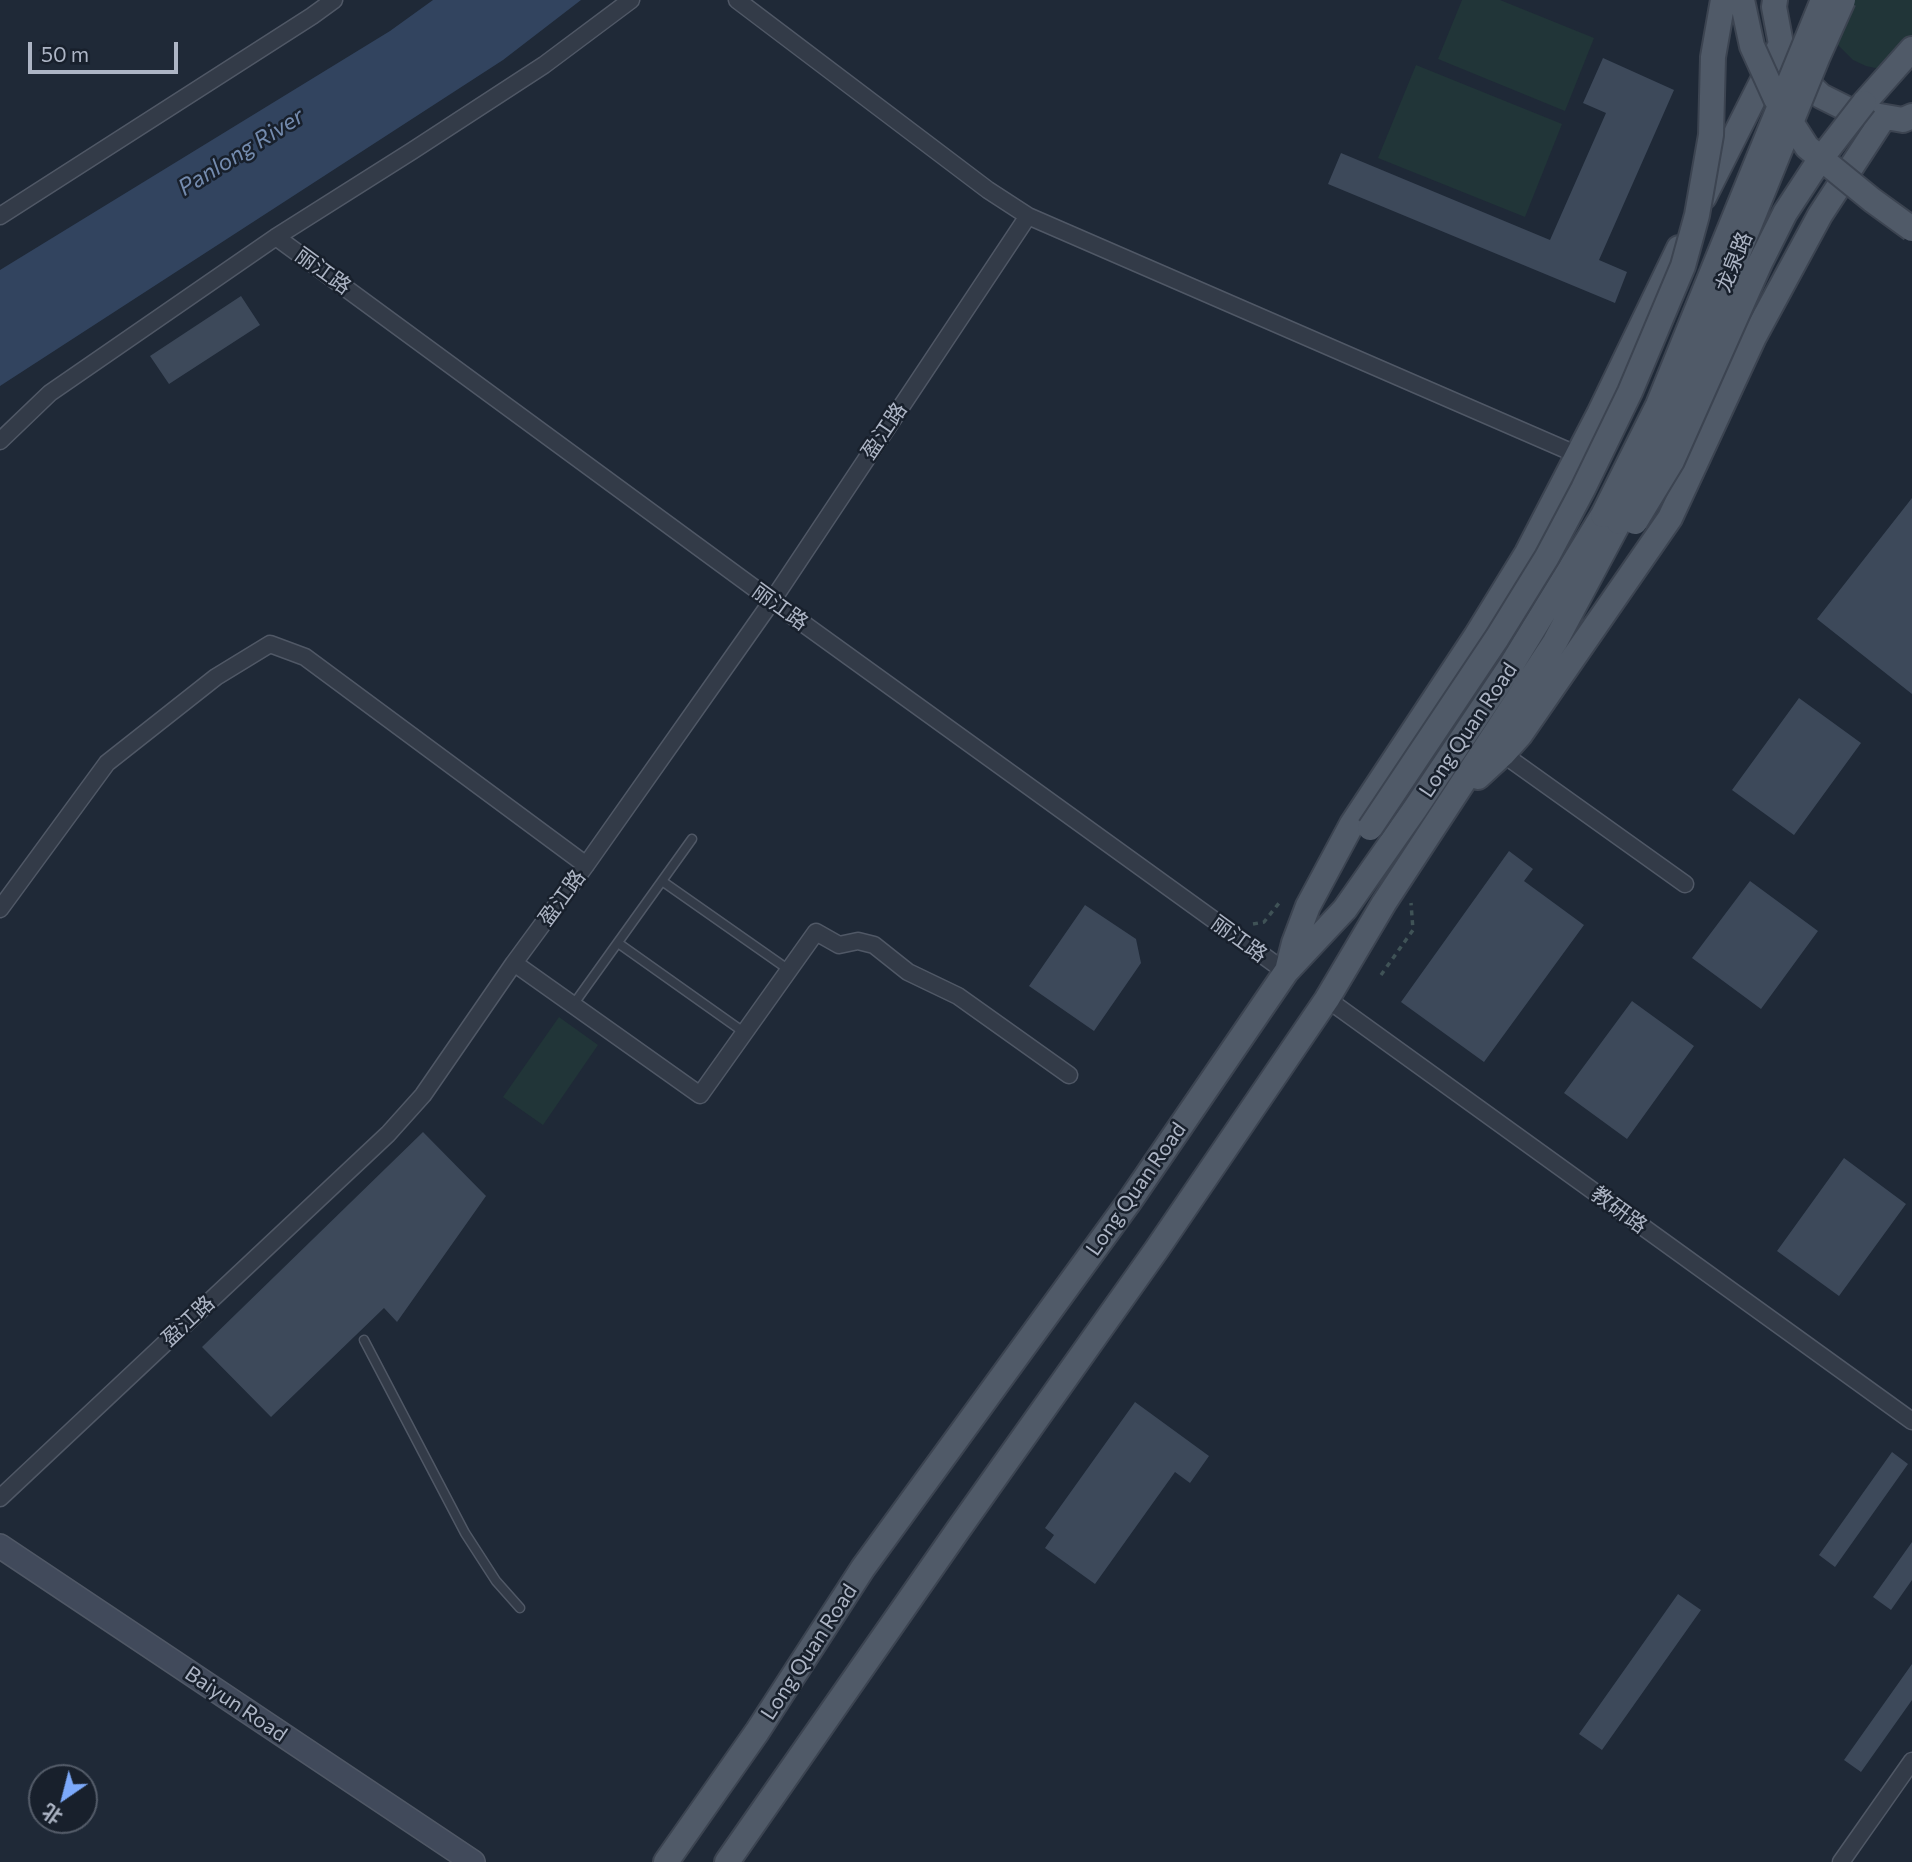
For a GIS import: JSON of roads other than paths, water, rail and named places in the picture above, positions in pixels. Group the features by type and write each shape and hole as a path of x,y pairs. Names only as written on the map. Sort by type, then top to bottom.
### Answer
{"main road":[{"path":"1286,972 1370,828 1497,638 1546,557 1583,489 1630,392 1683,265 1697,215 1711,135 1713,57 1723,0"},
{"path":"1742,0 1752,46 1776,99 1807,147 1912,229"},
{"path":"1775,0 1781,44 1797,74 1821,96 1851,111 1903,120"},
{"name":"龙泉路","path":"1617,524 1658,405 1823,0"},
{"name":"龙泉路","path":"1617,524 1674,411 1843,0"},
{"path":"1286,972 1308,906 1352,824 1476,636 1527,553 1781,44"},
{"path":"1617,524 1672,461 1760,262 1785,213 1819,161 1864,103 1912,49"},
{"path":"1451,801 1503,754 1520,734 1670,518 1754,337 1820,215 1903,120"},
{"name":"Long Quan Road","path":"727,1862 1157,1249 1327,999 1384,902 1555,642 1605,573 1617,524"},
{"name":"Long Quan Road","path":"666,1862 757,1732 863,1568 1129,1202 1286,972 1345,909 1512,664 1617,524"},
{"name":"Baiyun Road","path":"0,1546 472,1862"}],"street":[{"path":"0,216 334,0"},
{"path":"0,441 50,393 276,237 544,65 631,0"},
{"path":"737,0 988,190 1028,216 1578,455"},
{"name":"盈江路","path":"0,1498 388,1134 422,1095 772,601 1028,216"},
{"name":"丽江路","path":"276,237 772,601 1286,972"},
{"path":"0,909 107,763 216,677 270,644 305,656 586,865"},
{"path":"1503,754 1685,884"},
{"path":"514,963 700,1095 816,932 839,945 858,942 874,946 908,972 958,996 1069,1075"},
{"name":"教研路","path":"1327,999 1912,1421"},
{"path":"1841,1862 1912,1761"}],"lane":[{"path":"573,1005 692,839"},
{"path":"662,881 789,970"},
{"path":"618,943 745,1033"},
{"path":"365,1340 465,1533 496,1581 520,1608"}],"water":[{"name":"Panlong River","path":"433,0 581,0 503,60 0,386 0,270 390,31"}]}
